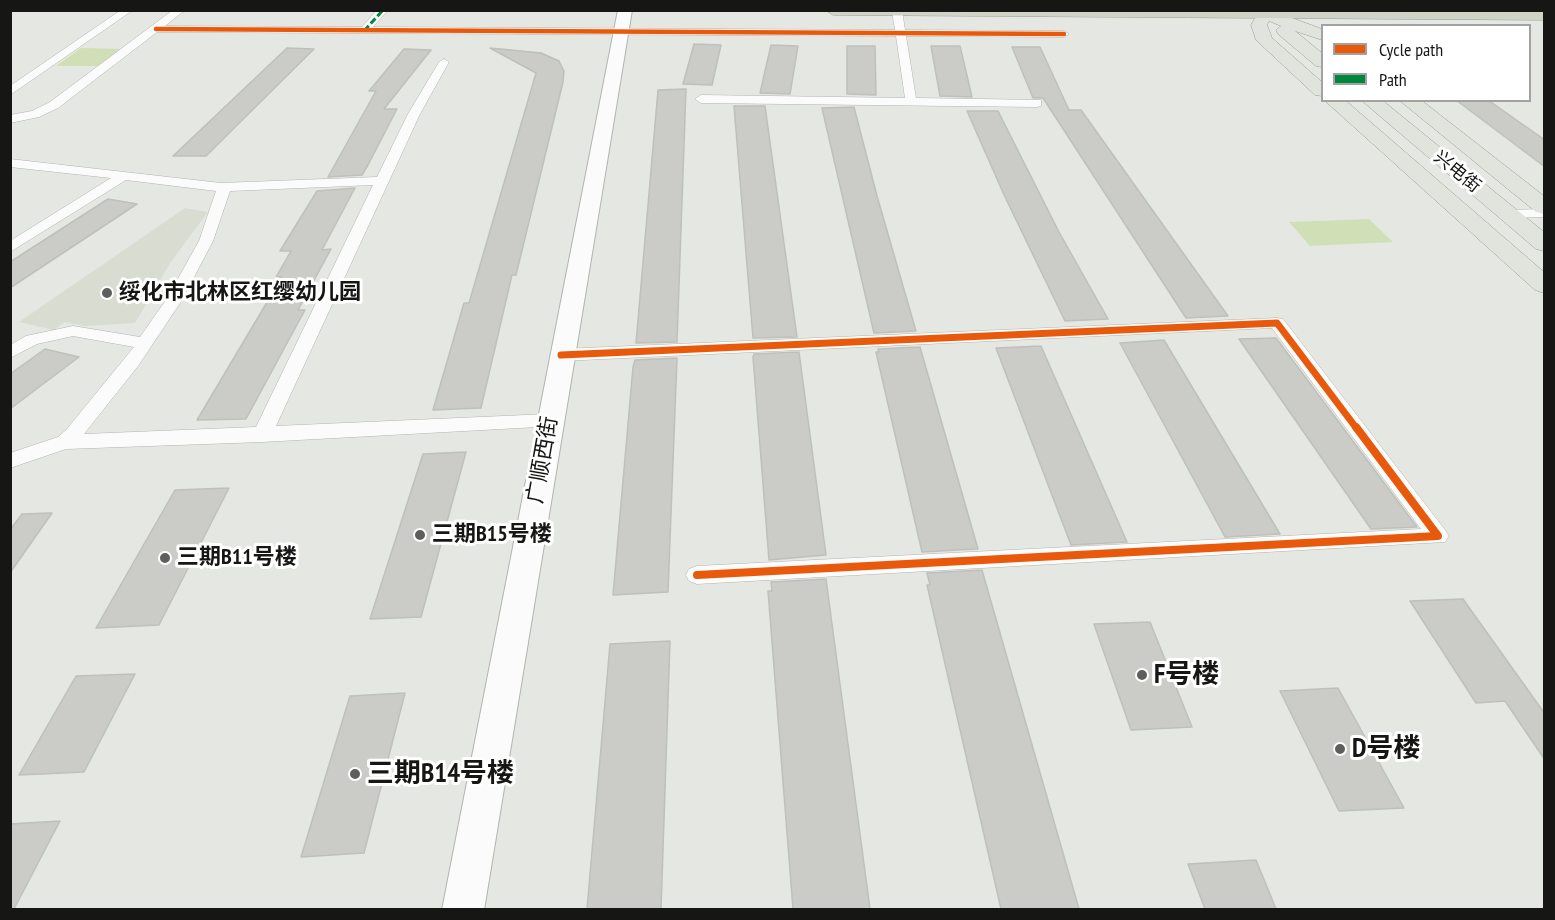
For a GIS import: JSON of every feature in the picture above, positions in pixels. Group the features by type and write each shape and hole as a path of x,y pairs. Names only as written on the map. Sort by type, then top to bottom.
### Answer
{"highway":[{"path":"833,10 1545,15"}],"main road":[{"path":"1259,12 1321,34"},
{"path":"1259,12 1321,60"},
{"path":"1259,12 1259,25 1264,40 1321,89"},
{"name":"广顺西街","path":"463,909 549,421 623,22"},
{"path":"1335,102 1545,285"},
{"name":"兴电街","path":"1372,102 1545,244"},
{"path":"1411,102 1545,207"}],"street":[{"path":"10,92 128,10"},
{"path":"10,119 35,114 54,105 180,10"},
{"path":"364,30 382,10"},
{"path":"897,11 911,101"},
{"path":"156,29 364,30 623,22 900,33 1064,34"},
{"path":"262,435 414,114 444,62"},
{"path":"700,99 1037,103"},
{"path":"10,163 221,187 382,181"},
{"path":"10,248 124,176"},
{"path":"65,442 73,435 145,343 174,300 206,241 223,196 221,187"},
{"path":"1508,214 1545,213"},
{"path":"561,355 1277,323 1438,536 697,575"},
{"path":"10,353 32,340 73,331 145,343"},
{"path":"10,461 65,442 549,421"}],"shaded area":[{"name":"绥化市北林区红缨幼儿园","path":"185,208 208,212 170,263 135,323 85,326 64,322 54,330 19,322"}],"green space":[{"path":"81,48 121,49 98,66 56,66"},
{"path":"1369,219 1393,242 1310,246 1289,222"}],"building":[{"path":"694,44 721,45 712,85 683,84"},
{"path":"771,45 798,46 790,94 760,93"},
{"path":"847,46 875,46 876,95 847,94"},
{"path":"931,46 960,46 972,97 940,96"},
{"path":"1012,47 1040,47 1069,110 1081,110 1228,316 1186,318 1043,98 1033,98"},
{"path":"287,48 314,49 206,156 173,156"},
{"path":"490,48 541,53 559,61 564,71 563,82 516,275 512,275 481,408 433,410 464,303 469,303 536,73"},
{"path":"404,49 431,50 384,109 397,109 368,165 362,175 328,177 376,91 369,91"},
{"path":"686,89 677,342 636,343 658,90"},
{"path":"1459,102 1491,102 1545,140 1545,167"},
{"path":"734,106 765,106 797,337 753,338"},
{"path":"854,107 916,331 874,333 822,108"},
{"path":"967,111 998,111 1059,232 1108,319 1065,321 1005,197"},
{"path":"355,188 322,250 331,249 298,310 305,310 246,419 197,420 282,277 276,277 291,251 280,251 317,191"},
{"path":"108,199 137,204 10,288 10,262"},
{"path":"1276,338 1417,527 1371,529 1239,339"},
{"path":"1164,340 1280,534 1225,537 1120,343"},
{"path":"1041,346 1127,542 1071,545 996,348"},
{"path":"920,347 978,549 922,552 876,352 879,352 878,349"},
{"path":"45,349 79,357 10,409 10,374"},
{"path":"799,352 826,555 769,560 753,357 754,354"},
{"path":"677,358 668,592 613,595 633,367 635,360"},
{"name":"三期B15号楼","path":"466,452 421,617 370,619 423,454"},
{"name":"三期B11号楼","path":"229,488 159,625 96,628 175,490"},
{"path":"52,513 10,573 10,530 22,514"},
{"path":"982,570 1079,909 1001,909 927,585 930,585 927,573"},
{"path":"826,579 870,909 793,909 768,591 772,591 771,582"},
{"path":"1463,599 1545,714 1545,760 1505,701 1476,703 1410,601"},
{"name":"F号楼","path":"1150,622 1192,727 1131,730 1094,624"},
{"path":"670,641 661,909 587,909 610,644"},
{"path":"135,674 84,772 19,775 76,676"},
{"name":"D号楼","path":"1338,688 1404,808 1339,811 1280,691"},
{"name":"三期B14号楼","path":"405,693 364,853 301,857 350,696"},
{"path":"60,821 14,909 10,909 10,824"},
{"path":"1256,860 1276,909 1205,909 1188,864"}],"marked path":[{"path":"364,31 383,10"}],"cycle path":[{"path":"156,29 1064,34"},
{"path":"561,355 1277,323 1438,536 697,575"}],"place":[{"name":"绥化市北林区红缨幼儿园","path":"107,293"},
{"name":"三期B15号楼","path":"420,535"},
{"name":"三期B11号楼","path":"165,558"},
{"name":"F号楼","path":"1142,675"},
{"name":"D号楼","path":"1340,749"},
{"name":"三期B14号楼","path":"355,774"}]}
